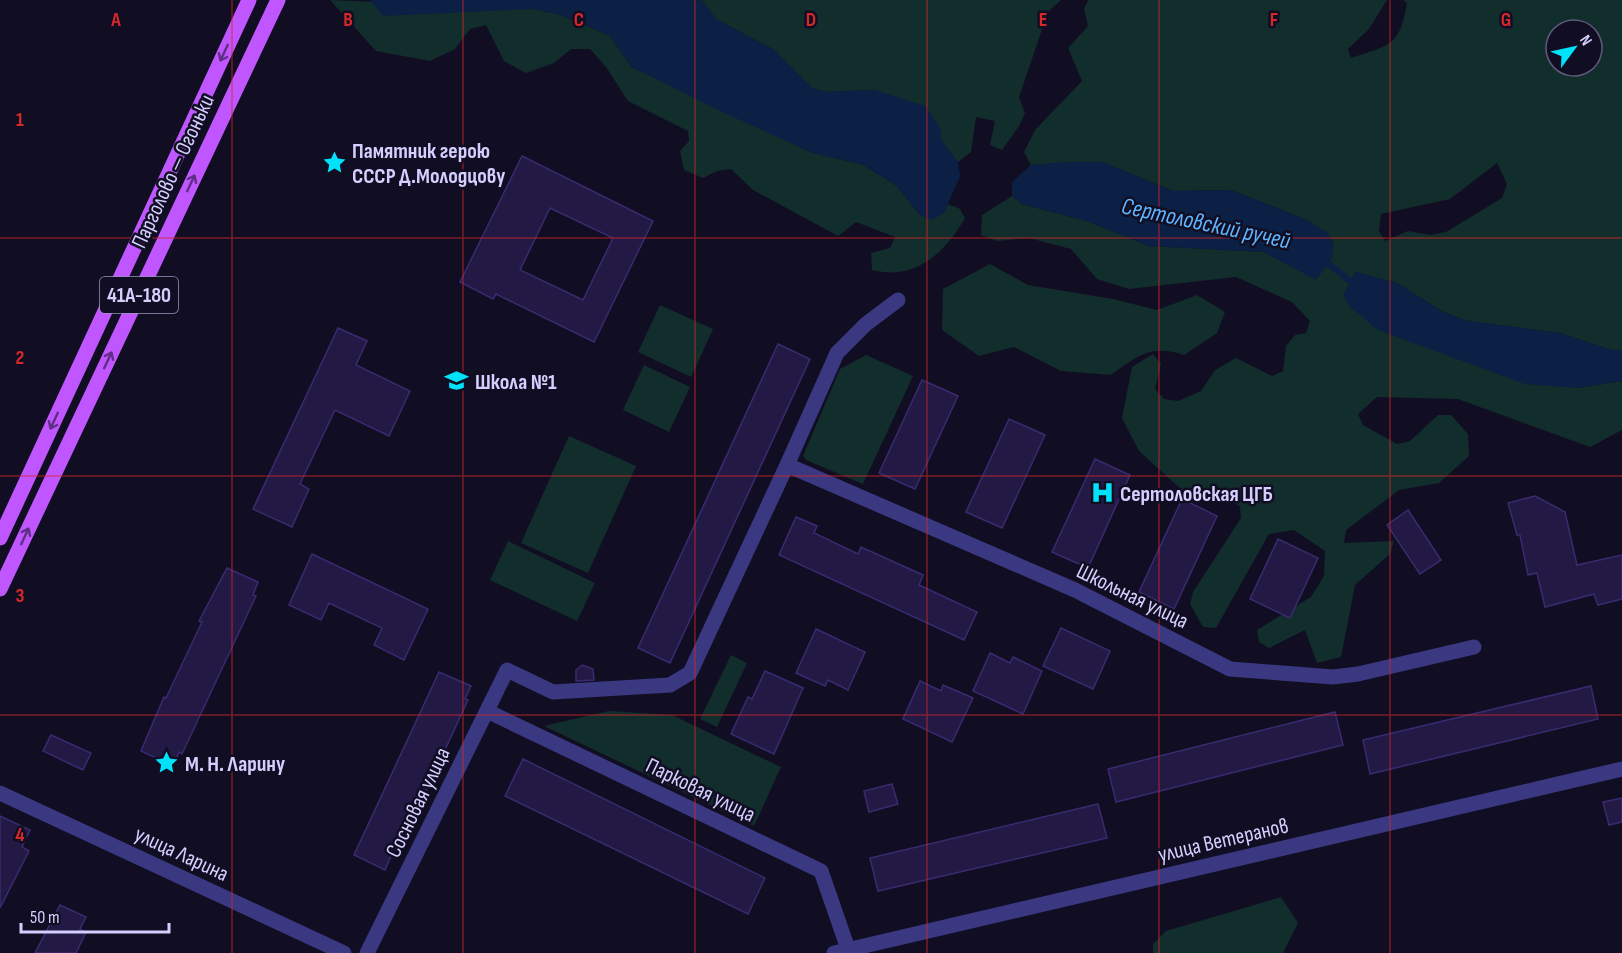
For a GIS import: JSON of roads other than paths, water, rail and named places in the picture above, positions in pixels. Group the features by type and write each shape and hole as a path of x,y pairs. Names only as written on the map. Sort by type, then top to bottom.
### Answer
{"main road":[{"name":"Парголово — Огоньки","path":"0,538 249,0"},
{"name":"Парголово — Огоньки","path":"0,589 278,0"}],"street":[{"path":"787,465 837,354 866,324 898,300"},
{"name":"Школьная улица","path":"787,465 1075,590 1230,669 1333,677 1358,674 1474,647"},
{"name":"Сосновая улица","path":"367,953 507,670 553,692 670,685 690,673 787,465"},
{"name":"Парковая улица","path":"487,711 821,871 841,951"},
{"name":"улица Ветеранов","path":"841,951 1622,769"},
{"name":"улица Ларина","path":"0,793 344,953"}],"water":[{"path":"370,0 701,0 716,19 774,50 812,88 826,92 875,90 925,106 940,128 942,141 958,162 960,176 944,213 932,220 920,215 897,186 864,165 813,153 718,110 632,67 610,36 561,15 533,9 383,16"},
{"path":"1103,162 1173,191 1231,190 1307,220 1328,234 1334,245 1332,258 1316,280 1264,252 1149,246 1087,221 1022,204 1012,196 1012,182 1031,165"},
{"path":"1355,272 1397,283 1443,312 1467,321 1560,333 1611,350 1622,350 1622,381 1578,388 1525,384 1378,330 1349,306 1344,295"}],"waterway":[{"name":"Сертоловский ручей","path":"1322,259 1357,286"}],"place":[{"name":"Памятник герою СССР Д.Молодцову","path":"334,163"},
{"name":"Школа №1","path":"457,381"},
{"name":"Сертоловская ЦГБ","path":"1102,493"},
{"name":"М. Н. Ларину","path":"167,763"}]}
